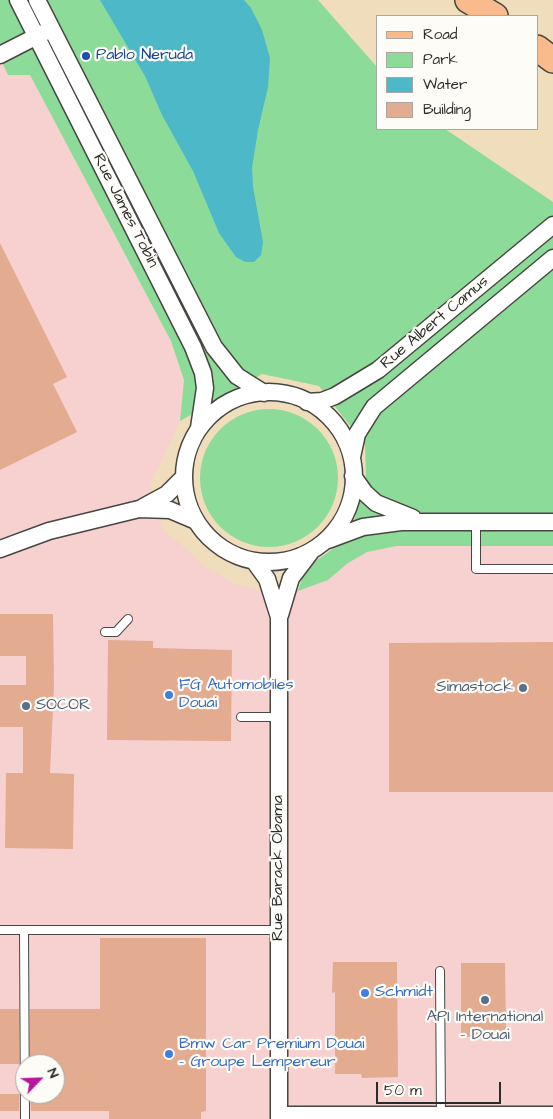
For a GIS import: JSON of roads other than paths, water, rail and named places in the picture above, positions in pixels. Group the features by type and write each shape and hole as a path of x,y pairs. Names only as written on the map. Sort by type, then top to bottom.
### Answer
{"main road":[{"path":"468,0 494,15"},
{"path":"538,35 553,42"},
{"path":"538,49 553,60"}],"street":[{"name":"Rue James Tobin","path":"18,0 198,359 205,388 199,428"},
{"name":"Rue James Tobin","path":"37,0 211,342 237,376 264,393"},
{"path":"0,54 51,29"},
{"name":"Rue Albert Camus","path":"307,402 322,401 335,396 378,370 553,224"},
{"name":"Rue Albert Camus","path":"353,469 357,434 374,407 553,258"},
{"path":"422,521 376,503 365,493 353,469 344,438 336,426 323,412 307,402 283,394 264,393 230,402 213,413 199,428 188,452 184,477 188,503 196,521 218,545 241,558 254,561 288,560 363,527 422,521 553,522"},
{"path":"318,546 338,526 347,509 353,469"},
{"path":"0,549 49,531 139,509 167,494 184,477"},
{"path":"139,509 170,510 196,521"},
{"name":"Rue Barack Obama","path":"279,617 291,578 318,546"},
{"name":"Rue Barack Obama","path":"254,561 270,585 279,617 279,1117"},
{"path":"279,1117 553,1115"}],"lane":[{"path":"476,522 476,569 553,569"},
{"path":"105,632 116,632 128,619"},
{"path":"241,717 279,717"},
{"path":"0,930 279,930"},
{"path":"24,930 24,1119"},
{"path":"440,971 441,1115"}],"water":[{"path":"100,0 244,0 251,8 262,30 270,58 268,87 252,168 253,187 263,242 261,255 254,262 245,262 236,257 219,233 193,171 162,115 145,76"}],"place":[{"name":"Pablo Neruda","path":"86,56"},
{"name":"Simastock","path":"523,688"},
{"name":"FG Automobiles Douai","path":"169,695"},
{"name":"SOCOR","path":"26,706"},
{"name":"Schmidt","path":"365,993"},
{"name":"API International - Douai","path":"485,1000"},
{"name":"Bmw Car Premium Douai - Groupe Lempereur","path":"169,1054"}]}
